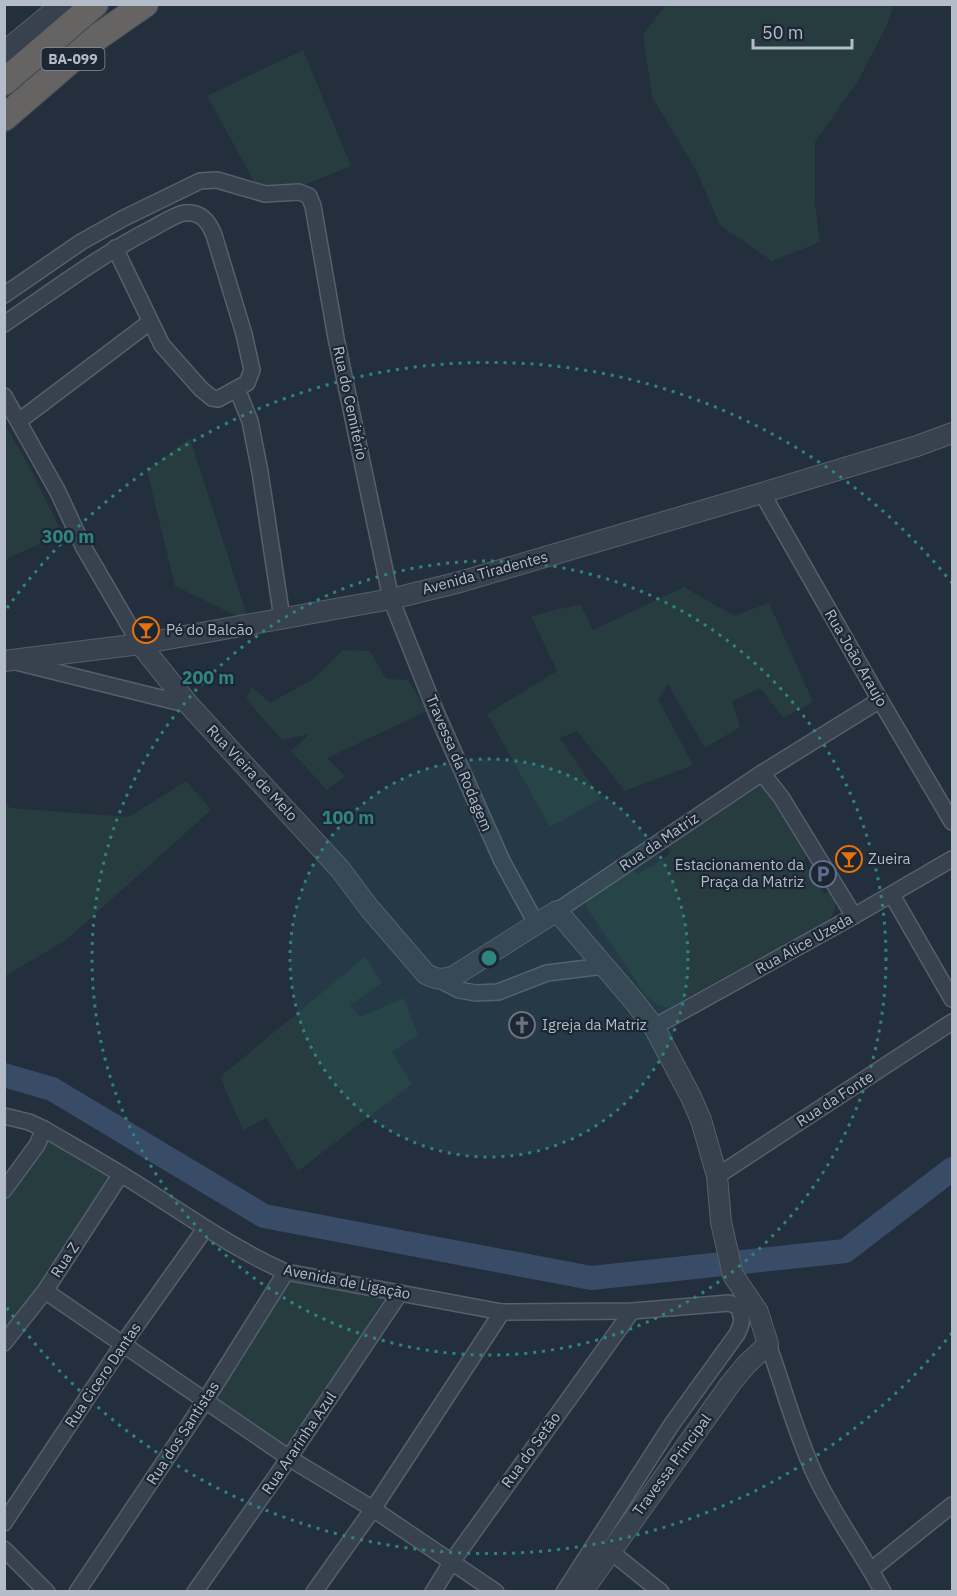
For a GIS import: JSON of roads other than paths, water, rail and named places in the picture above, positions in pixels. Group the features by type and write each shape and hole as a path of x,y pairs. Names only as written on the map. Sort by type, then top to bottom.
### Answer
{"highway":[{"name":"BA-099","path":"4,82 95,4"},
{"name":"BA-099","path":"4,118 99,36 145,4"}],"street":[{"path":"4,52 62,4"},
{"name":"Rua do Cemitério","path":"4,295 81,242 200,181 217,180 265,194 302,192 309,196 313,206 336,338 391,598"},
{"path":"4,324 115,248 182,213 191,213 204,217 210,225 244,334 252,370 247,383 218,399 212,398 201,389 162,345 115,248"},
{"path":"19,421 150,322"},
{"path":"237,389 250,420 282,618"},
{"path":"4,396 58,492 84,548 140,644"},
{"name":"Avenida Tiradentes","path":"7,661 140,644 391,598 460,582 889,455 952,433"},
{"name":"Rua João Araujo","path":"762,493 952,822"},
{"name":"Travessa da Rodagem","path":"391,598 436,712 502,861 536,923"},
{"name":"Rua Vieira de Melo","path":"140,644 189,705 340,869 421,969 438,979"},
{"path":"7,661 189,705"},
{"name":"Rua da Matriz","path":"438,979 454,976 556,911 762,772 880,700"},
{"path":"762,772 781,797 854,916"},
{"name":"Rua Alice Uzeda","path":"654,1027 892,895 952,859"},
{"path":"892,895 952,999"},
{"path":"556,911 654,1027 697,1112 717,1176 726,1248 734,1280 758,1312 797,1431 816,1476 830,1504 884,1592"},
{"path":"438,979 459,990 476,993 498,992 547,973 604,966"},
{"name":"Rua da Fonte","path":"717,1176 952,1022"},
{"name":"Avenida de Ligação","path":"4,1116 29,1122 44,1130 120,1174 205,1228 286,1272 502,1312 632,1311 729,1303 737,1306 741,1313 742,1324 737,1334 672,1424 564,1592"},
{"path":"4,1190 37,1145 44,1130"},
{"name":"Rua Z","path":"4,1343 45,1290 120,1174"},
{"name":"Rua Cicero Dantas","path":"4,1523 123,1344 205,1228"},
{"name":"Rua dos Santistas","path":"77,1592 205,1401 286,1272"},
{"path":"45,1290 289,1458 374,1509 496,1592"},
{"name":"Rua Ararinha Azul","path":"195,1592 400,1293"},
{"name":"Rua do Setão","path":"433,1592 451,1563 632,1311"},
{"path":"314,1592 374,1509 502,1312"},
{"name":"Travessa Principal","path":"582,1592 731,1383 768,1344"},
{"path":"871,1570 952,1505"},
{"path":"4,1549 47,1592"},
{"path":"610,1551 661,1592"}],"waterway":[{"path":"4,1075 52,1089 264,1216 591,1278 845,1251 952,1169"}],"place":[{"name":"Pé do Balcão","path":"146,630"},
{"name":"Zueira","path":"849,859"},
{"name":"Estacionamento da Praça da Matriz","path":"823,874"},
{"name":"Igreja da Matriz","path":"522,1025"}]}
